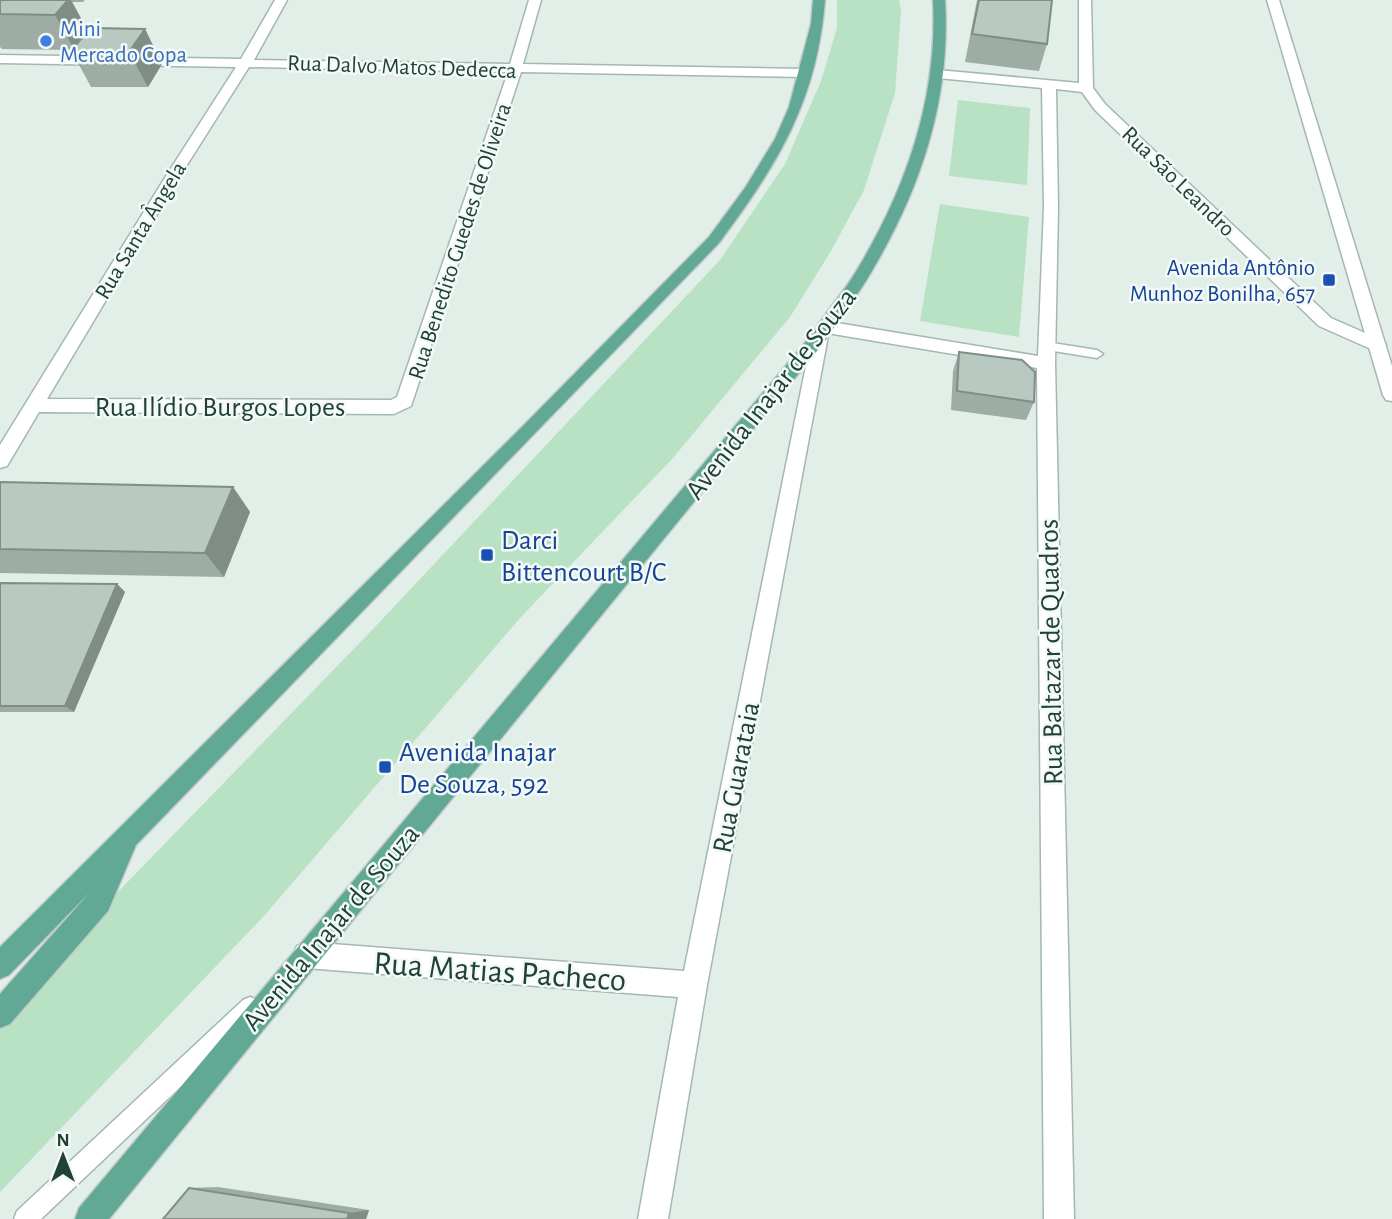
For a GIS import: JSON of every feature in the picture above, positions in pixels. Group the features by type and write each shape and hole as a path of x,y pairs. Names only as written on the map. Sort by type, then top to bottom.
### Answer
{"main road":[{"path":"3,960 530,430 714,240 752,190 782,139 796,107 817,24 819,0"},
{"name":"Avenida Inajar de Souza","path":"90,1219 306,955 694,492 822,332 864,270 900,205 925,136 939,74 943,32 939,0"},
{"path":"0,1014 99,902 129,834"}],"street":[{"name":"Rua Santa Ângela","path":"0,461 173,176 246,62 281,0"},
{"name":"Rua Benedito Guedes de Oliveira","path":"405,401 515,69 535,0"},
{"path":"939,74 1086,88 1085,0"},
{"path":"1273,0 1392,395"},
{"name":"Rua Dalvo Matos Dedecca","path":"0,59 805,73"},
{"name":"Rua Baltazar de Quadros","path":"1048,85 1051,207 1046,355 1059,1219"},
{"name":"Rua São Leandro","path":"1086,88 1100,107 1325,322 1377,345"},
{"path":"822,332 1046,355"},
{"name":"Rua Guarataia","path":"653,1219 694,985 822,332"},
{"name":"Rua Ilídio Burgos Lopes","path":"34,405 394,407 405,401"},
{"name":"Rua Matias Pacheco","path":"306,955 694,985"}],"lane":[{"path":"1046,355 1097,354"},
{"path":"25,1219 306,955"}],"green space":[{"path":"837,0 899,0 901,10 895,93 864,190 831,251 790,317 673,458 520,618 264,916 0,1192 0,1030 114,896 375,627 720,260 785,164 821,81 837,28"},
{"path":"958,100 1030,108 1027,185 949,176"},
{"path":"940,204 1029,217 1019,337 920,321"}],"building":[{"path":"0,0 68,0 55,15 0,14"},
{"path":"979,0 1052,0 1047,44 972,34"},
{"path":"90,28 145,29 129,52 71,51"},
{"path":"959,352 1022,360 1035,372 1034,402 957,391"},
{"path":"0,482 233,487 205,553 0,549"},
{"path":"0,583 117,584 65,706 0,706"},
{"path":"189,1188 349,1213 347,1219 163,1219"}],"place":[{"name":"Mini Mercado Copa","path":"46,41"},
{"name":"Avenida Antônio Munhoz Bonilha, 657","path":"1329,280"},
{"name":"Darci Bittencourt B/C","path":"487,555"},
{"name":"Avenida Inajar De Souza, 592","path":"385,767"}]}
